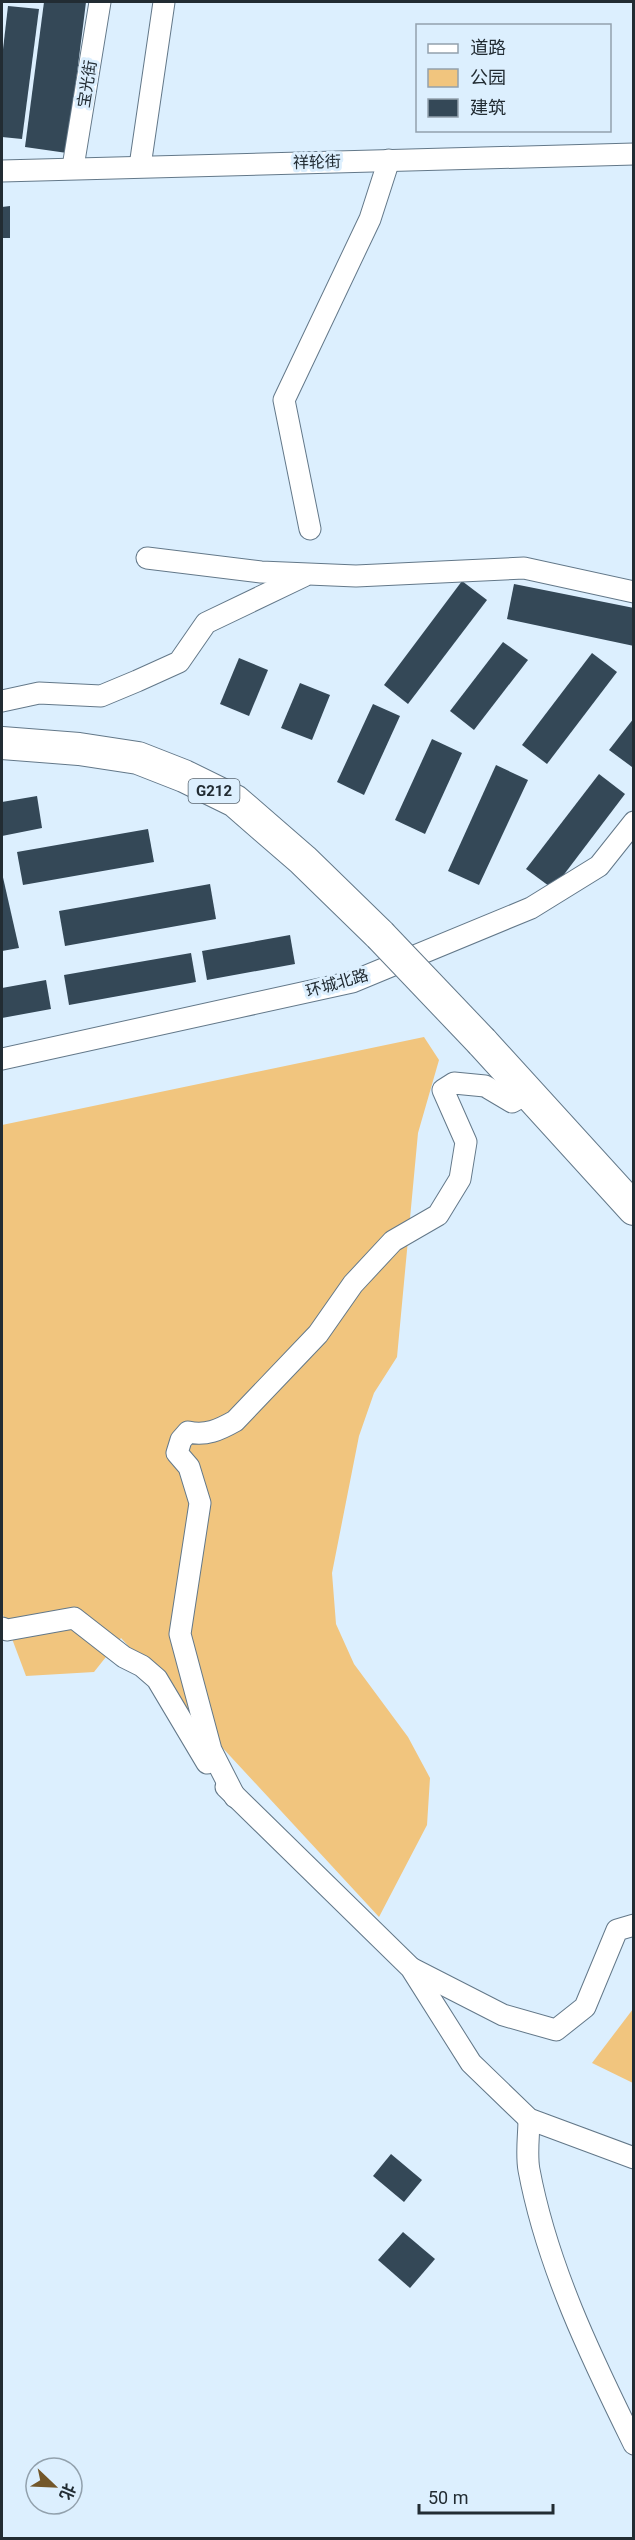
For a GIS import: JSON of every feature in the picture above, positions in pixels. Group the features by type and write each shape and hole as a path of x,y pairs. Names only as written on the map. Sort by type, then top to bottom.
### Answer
{"highway":[{"name":"G212","path":"2,742 79,749 138,758 184,776 235,801 303,860 380,935 482,1042 633,1209"}],"street":[{"name":"宝光街","path":"74,167 100,2"},
{"path":"140,166 164,2"},
{"name":"祥轮街","path":"2,171 74,167 633,154"},
{"path":"310,529 284,400 370,219 389,160"},
{"path":"147,558 261,572 356,576 524,568 633,592"},
{"path":"2,701 39,693 101,696 179,662 206,623 308,574"},
{"name":"环城北路","path":"2,1059 352,982 531,908 599,866 633,822"},
{"path":"235,1797 211,1750 180,1634 200,1503 189,1467 177,1453 181,1440 188,1432 202,1435 221,1429 235,1421 318,1334 353,1284 393,1241 438,1215 460,1179 465,1142 443,1090 454,1083 485,1086 512,1102 528,1093"},
{"path":"2,1628 7,1630 74,1618 124,1657 142,1666 156,1679 211,1769 235,1797 411,1968 471,2063 530,2119 633,2158"},
{"path":"411,1968 502,2015 556,2030 585,2007 617,1930 633,1925"},
{"path":"530,2119 528,2167 550,2250 595,2364 633,2444"}],"green space":[{"path":"424,1037 439,1060 418,1133 397,1357 374,1393 359,1436 332,1573 336,1624 354,1664 408,1737 430,1778 427,1825 379,1917 121,1638 94,1672 26,1676 2,1612 2,1125"},
{"path":"633,2009 634,2083 592,2063"}],"building":[{"path":"44,2 86,2 67,153 25,147"},
{"path":"8,6 39,9 22,139 2,137 2,58"},
{"path":"10,206 10,238 2,238 2,207"},
{"path":"462,581 487,600 408,704 384,685"},
{"path":"514,584 634,608 634,646 507,619"},
{"path":"503,642 528,660 474,730 450,711"},
{"path":"592,653 617,672 547,764 522,745"},
{"path":"239,658 268,670 249,716 220,704"},
{"path":"300,683 330,695 312,740 281,728"},
{"path":"373,704 400,716 364,795 337,782"},
{"path":"634,718 634,765 632,767 609,750"},
{"path":"432,739 462,753 425,834 395,820"},
{"path":"496,765 528,780 479,885 448,871"},
{"path":"599,774 625,794 553,889 526,869"},
{"path":"37,796 42,828 2,836 2,802"},
{"path":"148,829 154,862 23,885 17,852"},
{"path":"2,873 19,948 2,951"},
{"path":"210,884 216,919 65,946 59,911"},
{"path":"290,935 295,964 207,980 202,951"},
{"path":"191,953 196,982 69,1005 64,975"},
{"path":"46,980 51,1009 2,1018 2,988"},
{"path":"391,2154 422,2180 404,2202 373,2176"},
{"path":"403,2232 435,2259 410,2288 378,2260"}]}
